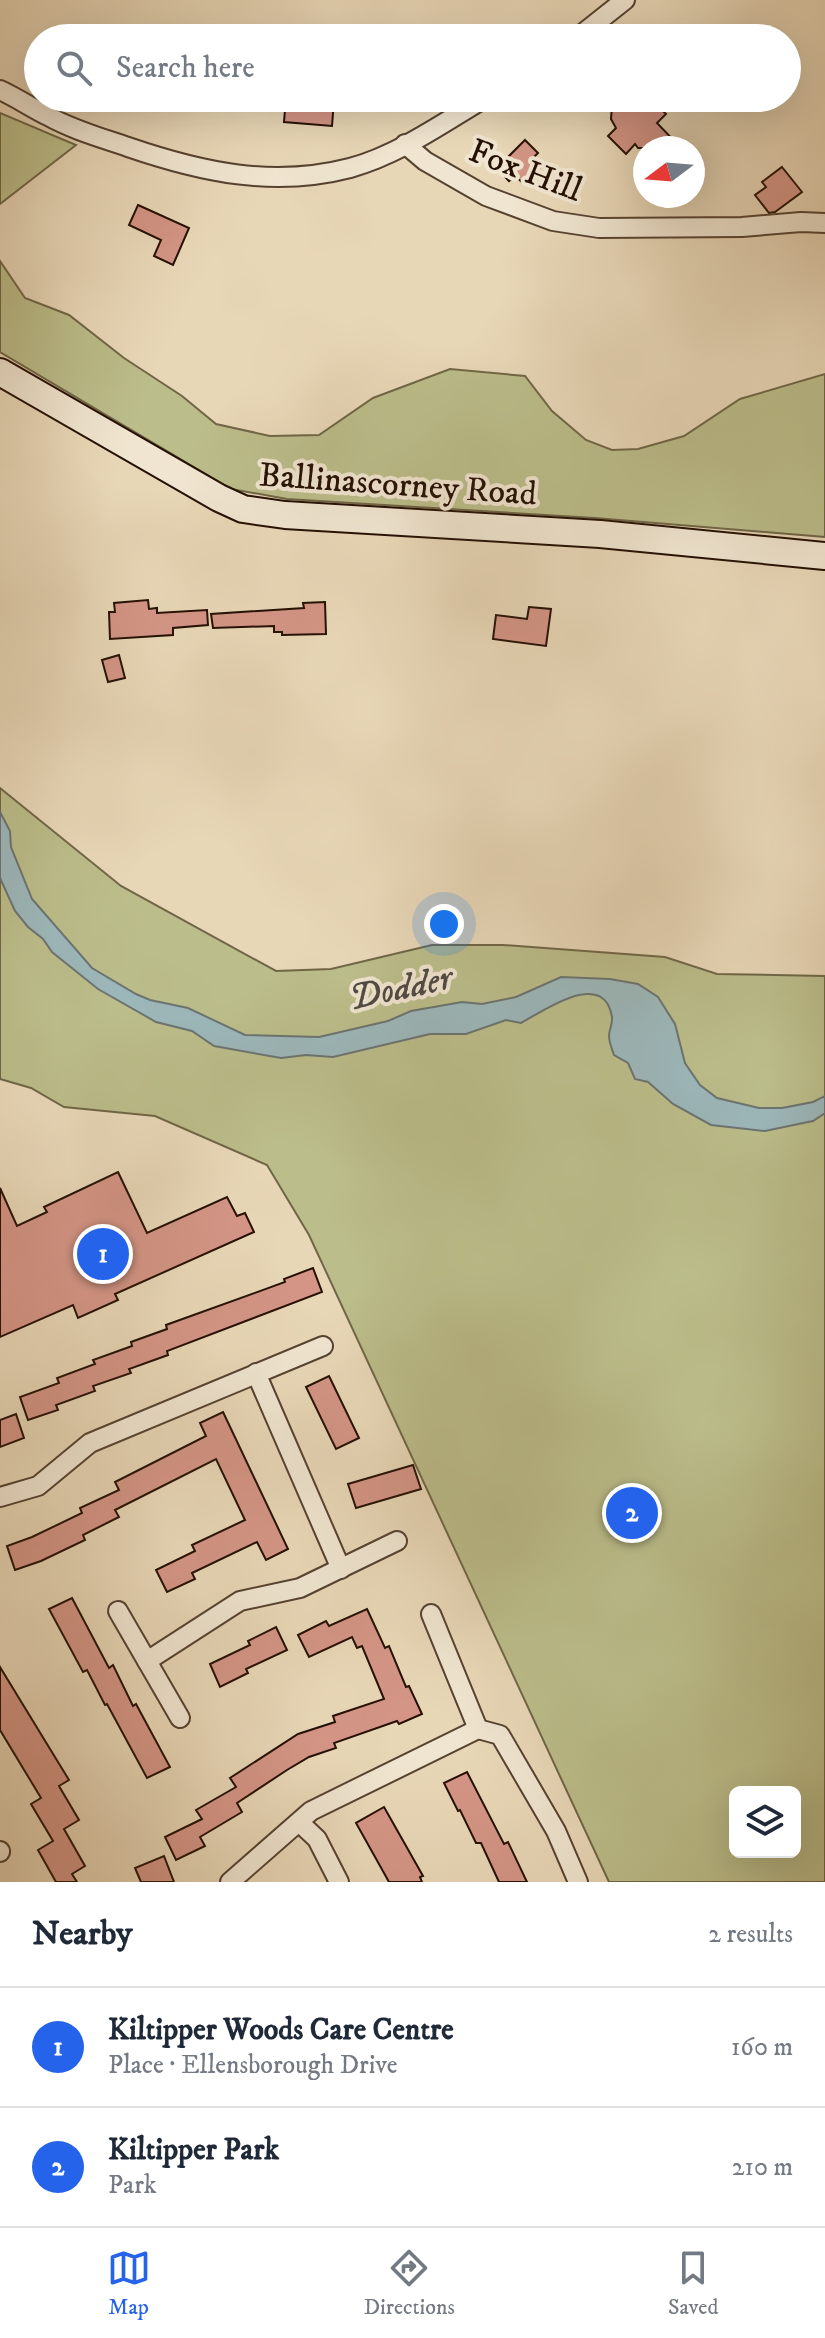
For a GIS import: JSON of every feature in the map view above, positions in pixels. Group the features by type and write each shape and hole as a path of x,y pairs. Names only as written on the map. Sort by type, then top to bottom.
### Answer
{"main road":[{"name":"Ballinascorney Road","path":"0,372 243,509 285,515 600,534 825,556"}],"street":[{"path":"595,24 625,0"},
{"path":"0,90 24,103"},
{"path":"40,112 89,134 179,165 249,177 349,168 405,144 461,112"},
{"name":"Fox Hill","path":"405,144 425,161 486,196 553,221 599,228 825,223"},
{"path":"0,1497 38,1486 90,1443 323,1346"},
{"path":"256,1373 341,1569"},
{"path":"147,1661 240,1601 300,1588 397,1541"},
{"path":"118,1611 180,1718"},
{"path":"431,1614 478,1729"},
{"path":"230,1882 311,1811 478,1729 500,1735 556,1831 578,1882"},
{"path":"300,1823 317,1839 339,1882"}],"green space":[{"path":"0,113 76,145 0,204"},
{"path":"0,261 25,298 69,315 216,424 270,436 319,435 373,398 450,369 525,376 552,411 586,440 612,450 638,449 684,436 740,399 825,374 825,537 595,518 287,499 231,489 0,352"},
{"path":"0,788 121,886 276,971 331,969 432,945 503,945 665,957 717,974 825,976 825,1882 609,1882 309,1235 267,1165 155,1116 64,1107 31,1088 0,1079"}],"water":[{"path":"0,812 10,831 11,847 32,899 92,968 136,994 188,1008 245,1035 319,1037 388,1021 411,1011 462,1002 482,1004 516,997 561,977 610,979 638,984 658,997 675,1024 685,1063 700,1085 717,1098 759,1108 782,1108 813,1102 825,1096 825,1113 813,1121 765,1131 711,1125 673,1104 648,1082 635,1079 628,1063 614,1055 609,1036 612,1017 607,1002 597,995 571,997 521,1023 506,1020 466,1034 430,1034 333,1057 306,1055 281,1058 214,1046 192,1031 156,1022 98,989 52,952 43,939 28,927 15,911 0,878"}],"building":[{"path":"285,112 333,112 332,126 284,122"},
{"path":"612,112 664,112 666,114 657,123 669,136 633,136 633,146 626,154 608,136 616,128"},
{"path":"525,140 538,153 533,158 541,167 524,184 515,176 509,181 497,168"},
{"path":"782,167 802,192 769,213 755,195 766,187 762,182"},
{"path":"138,205 189,228 173,265 154,256 161,240 129,225"},
{"path":"148,600 149,609 157,608 157,613 207,610 208,625 173,628 173,635 110,639 109,612 115,612 114,603"},
{"path":"325,602 326,634 282,635 282,632 274,632 274,626 213,628 211,614 304,608 303,603"},
{"path":"529,607 551,609 546,646 493,639 496,615 527,619"},
{"path":"119,655 125,678 108,682 102,660"},
{"path":"118,1172 147,1233 227,1197 237,1216 245,1213 254,1232 115,1294 118,1300 78,1318 73,1305 0,1337 0,1188 17,1226 47,1212 44,1207"},
{"path":"313,1268 322,1292 167,1351 168,1355 129,1369 131,1373 93,1386 95,1391 56,1405 58,1410 28,1420 20,1397 59,1383 57,1378 95,1364 93,1360 132,1346 131,1342 167,1329 166,1325 285,1282 284,1279"},
{"path":"329,1376 359,1438 336,1449 306,1387"},
{"path":"223,1412 288,1549 266,1560 257,1542 192,1573 195,1579 167,1592 156,1570 195,1551 192,1545 245,1520 216,1459 115,1510 119,1517 83,1535 85,1540 15,1570 7,1546 82,1513 80,1508 119,1490 115,1482 206,1436 200,1423"},
{"path":"16,1414 24,1438 0,1447 0,1420"},
{"path":"413,1465 421,1489 356,1508 348,1484"},
{"path":"72,1598 109,1668 113,1665 133,1706 136,1704 170,1767 147,1778 87,1670 83,1672 49,1609"},
{"path":"367,1609 422,1714 334,1743 336,1748 309,1757 287,1770 237,1803 242,1812 200,1837 205,1846 176,1860 165,1837 202,1819 196,1810 236,1787 230,1778 298,1734 335,1722 333,1716 384,1699 362,1646 357,1648 352,1637 309,1657 298,1635 326,1621 329,1626"},
{"path":"276,1627 287,1650 246,1669 248,1673 220,1687 210,1664 250,1645 248,1641"},
{"path":"0,1667 69,1780 59,1786 79,1820 64,1829 85,1866 72,1874 77,1882 56,1882 38,1850 53,1841 31,1804 41,1798 0,1730"},
{"path":"467,1772 504,1844 508,1842 527,1882 499,1882 481,1843 476,1843 458,1811 444,1783"},
{"path":"384,1807 423,1876 420,1877 422,1882 389,1882 356,1823"},
{"path":"164,1856 174,1882 141,1882 135,1868"}],"place":[{"name":"Kiltipper Woods Care Centre","path":"103,1254"},
{"name":"Kiltipper Park","path":"632,1513"}],"water label":[{"name":"Dodder","path":"400,986"}]}
